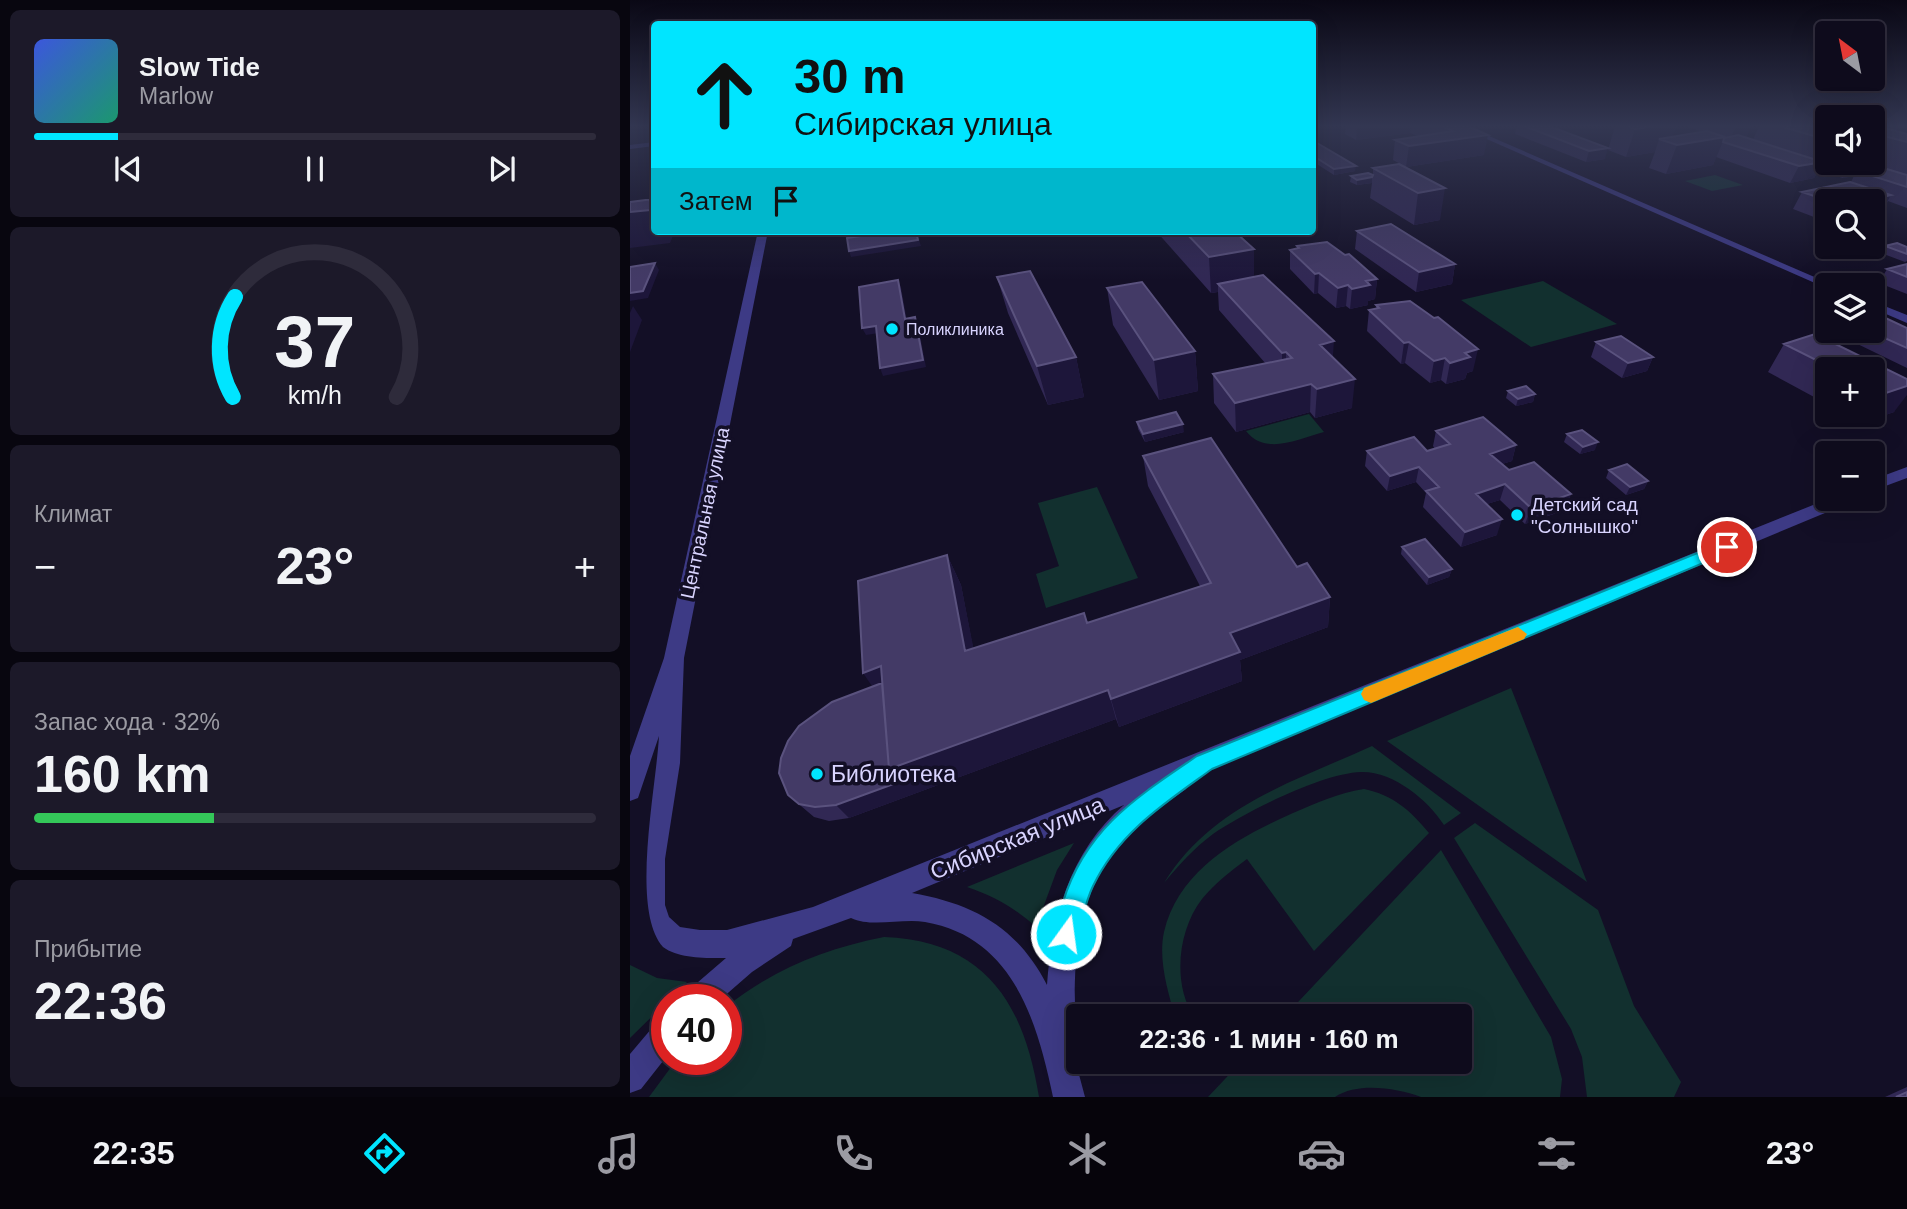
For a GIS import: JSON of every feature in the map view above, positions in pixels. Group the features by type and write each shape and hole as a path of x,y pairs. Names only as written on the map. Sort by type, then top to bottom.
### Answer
{"street":[{"path":"1578,177 1815,279"},
{"name":"Центральная улица","path":"630,790 674,657 762,235"},
{"path":"1885,310 1907,319"},
{"path":"1885,481 1907,472"},
{"name":"Сибирская улица","path":"813,920 1815,511"},
{"path":"674,657 668,763 650,888 657,925 674,939 700,944 727,944 857,909 925,906 954,914 982,928 1004,944 1023,967 1061,1059 1069,1097"},
{"path":"1061,1059 1062,956 1070,913 1080,885 1097,855 1118,827 1142,806 1205,762"},
{"path":"717,984 742,961 813,920"},
{"path":"630,1077 651,1051"}],"green space":[{"path":"1721,177 1743,185 1712,191 1685,181"},
{"path":"1543,281 1617,324 1531,347 1461,300"},
{"path":"1309,414 1324,432 1282,444 1272,444 1254,439 1246,431"},
{"path":"1097,487 1138,578 1046,608 1036,574 1059,566 1038,503"},
{"path":"1511,688 1587,882 1387,741"},
{"path":"1372,746 1461,813 1444,825 1429,806 1397,782 1373,773 1345,774 1285,795 1227,825 1199,845 1164,883 1183,856 1205,834 1230,815 1284,785"},
{"path":"1364,789 1384,795 1415,817 1429,833 1314,951 1247,859 1212,888 1194,912 1183,941 1181,957 1183,989 1188,1004 1172,1004 1165,975 1162,943 1172,910 1183,890 1214,858 1252,833 1293,813 1345,793"},
{"path":"1475,823 1598,910 1634,1006 1681,1082 1674,1097 1587,1097 1582,1057 1571,1029 1454,838"},
{"path":"1074,843 1057,870 1036,927 1004,903 967,887"},
{"path":"1441,850 1551,1037 1562,1079 1560,1097 1421,1097 1400,1091 1366,1088 1344,1092 1335,1097 1208,1097 1230,1074 1472,1074 1472,1004 1296,1004"},
{"path":"884,937 919,941 949,951 974,965 994,984 1023,1033 1039,1097 649,1097 665,1075 742,1075 742,995 781,971 841,948"},
{"path":"630,965 657,978 687,982 651,984 651,1017 630,1038"}],"building":[{"path":"1390,177 1424,177 1445,188 1418,193"},
{"path":"1876,177 1907,177 1907,187"},
{"path":"1850,182 1872,189 1816,189"},
{"path":"1815,189 1815,196 1802,192"},
{"path":"651,199 651,208 630,212 630,202"},
{"path":"1391,224 1455,264 1419,272 1357,231"},
{"path":"917,235 918,240 849,251 847,238"},
{"path":"1188,235 1238,235 1254,249 1209,257"},
{"path":"1327,242 1345,255 1349,254 1377,279 1366,281 1370,285 1352,289 1348,285 1338,288 1319,273 1315,274 1290,250 1299,248 1297,246"},
{"path":"1897,243 1907,247 1907,254 1885,246"},
{"path":"655,263 643,291 630,293 630,267"},
{"path":"1907,264 1907,277 1887,269"},
{"path":"1030,271 1076,357 1037,366 997,277"},
{"path":"1263,275 1334,341 1320,345 1355,379 1317,389 1311,384 1235,403 1213,374 1292,358 1286,352 1282,353 1218,284"},
{"name":"Поликлиника","path":"898,280 905,319 915,317 923,360 880,368 876,326 862,328 859,287"},
{"path":"1142,282 1195,351 1154,360 1107,288"},
{"path":"1410,301 1434,318 1438,317 1478,349 1465,353 1470,357 1450,363 1445,358 1434,361 1409,342 1404,343 1369,310 1379,308 1376,305"},
{"path":"1885,318 1907,328 1907,348 1885,338"},
{"path":"1815,334 1815,343 1833,343 1862,357 1815,357 1815,360 1784,344"},
{"path":"1621,336 1653,357 1628,363 1596,342"},
{"path":"1885,368 1907,379 1907,386 1885,393"},
{"path":"1526,386 1535,394 1518,399 1508,391"},
{"path":"1176,412 1183,424 1143,434 1137,422"},
{"path":"1483,417 1516,445 1490,454 1509,470 1534,462 1571,494 1531,508 1505,484 1476,494 1502,519 1465,532 1426,491 1439,487 1419,467 1390,476 1367,451 1414,437 1427,451 1450,444 1436,431"},
{"path":"1582,430 1598,442 1583,447 1567,434"},
{"path":"1211,438 1297,567 1307,563 1330,597 1230,633 1240,652 1111,699 1108,690 889,769 881,666 863,673 858,581 947,555 965,651 1084,613 1087,623 1211,583 1143,456"},
{"path":"1627,464 1648,481 1630,487 1609,470"},
{"path":"1425,539 1452,569 1429,577 1402,547"},
{"path":"882,683 889,769 899,782 836,805 815,807 799,804 788,795 779,773 781,758 788,741 799,726 832,702"}],"slow traffic":[{"path":"1371,694 1518,634"}],"place":[{"name":"Поликлиника","path":"892,329"},
{"name":"Детский сад \"Солнышко\"","path":"1517,515"},
{"name":"Библиотека","path":"817,774"}],"route":[{"path":"1066,934 1080,885 1097,855 1118,827 1142,806 1205,762 1727,547"}]}
